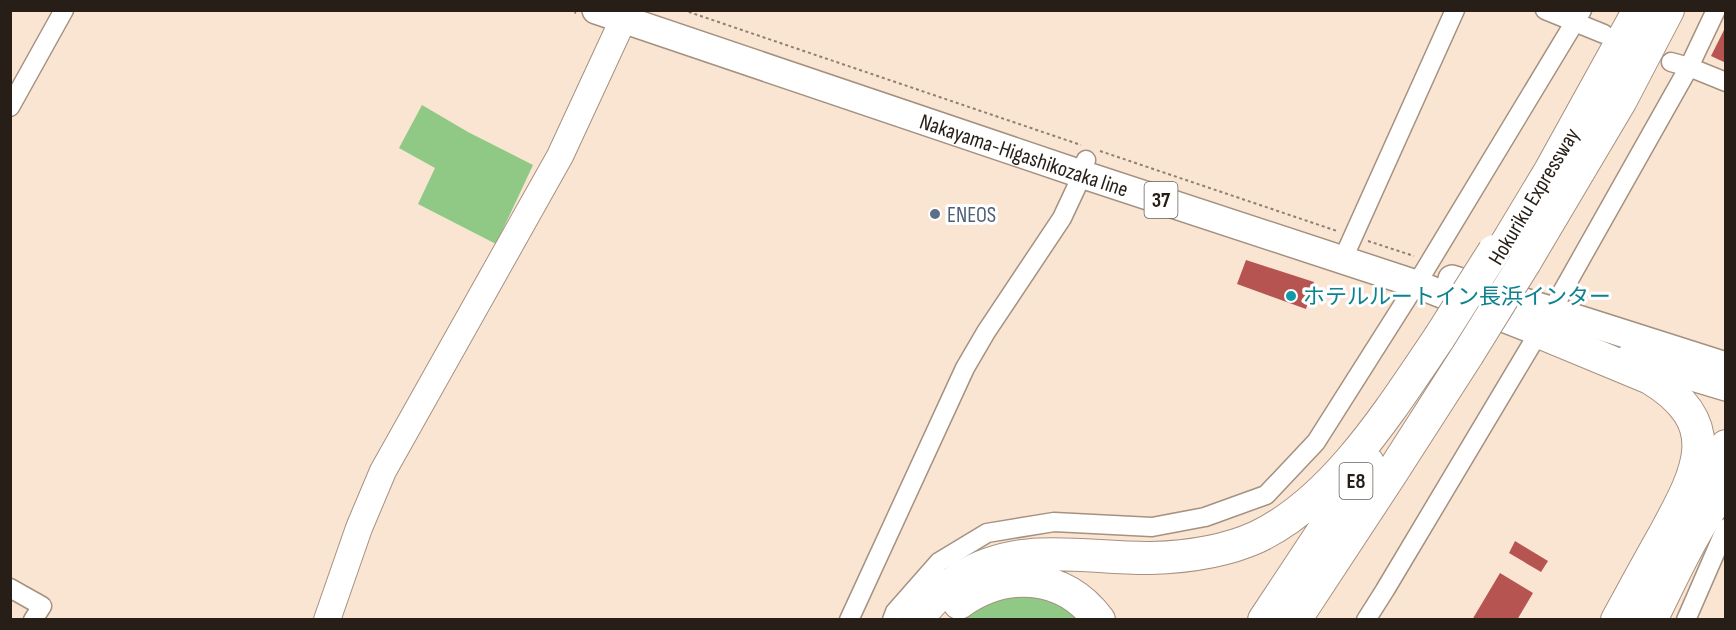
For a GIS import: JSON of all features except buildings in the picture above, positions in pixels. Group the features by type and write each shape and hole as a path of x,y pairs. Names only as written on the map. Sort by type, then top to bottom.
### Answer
{"highway":[{"path":"1319,620 1402,480 1456,347 1506,256 1545,171 1600,81 1639,10"},
{"name":"Hokuriku Expressway","path":"1264,620 1369,463 1456,347 1504,296 1506,256 1615,109 1668,10"},
{"path":"1545,321 1662,385 1687,410 1697,430 1698,453 1691,482 1618,620"},
{"path":"918,620 951,584 969,572 991,562 1015,556 1043,554 1150,558 1209,553 1234,546 1277,526 1316,497 1380,423 1456,347"},
{"name":"Hokuriku Expressway","path":"1294,620 1391,474 1456,347"},
{"path":"1618,620 1725,446"},
{"path":"1651,620 1688,546 1723,500"},
{"path":"942,620 956,605 968,597 1001,583 1017,580 1048,584 1064,590 1079,599 1099,620"}],"main road":[{"name":"Nakayama-Higashikozaka line","path":"597,10 624,15 1087,158"},
{"name":"Nakayama-Higashikozaka line","path":"649,10 1424,272 1545,321 1725,387"},
{"name":"Nakayama-Higashikozaka line","path":"1545,321 1725,366"}],"street":[{"path":"10,107 64,10"},
{"path":"1348,248 1455,10"},
{"path":"1545,10 1579,16 1604,34"},
{"path":"1366,620 1545,321 1689,67 1716,10"},
{"path":"327,620 359,528 383,471 560,156 624,15"},
{"path":"892,620 895,612 939,562 987,533 1054,522 1152,527 1205,517 1266,495 1316,442 1424,272 1579,16"},
{"path":"1671,62 1725,82"},
{"path":"849,620 965,368 986,332 1062,218 1087,158"},
{"path":"1686,620 1723,500"},
{"path":"10,588 42,606 33,620"}],"path":[{"path":"682,10 1087,158 1424,272"}],"green space":[{"path":"422,105 468,132 533,165 496,244 418,204 435,168 399,148"},
{"path":"999,593 1058,599 1083,620 958,620 971,607"}],"place":[{"name":"ENEOS","path":"935,214"},
{"name":"ホテルルートイン長浜インター","path":"1291,296"}]}
